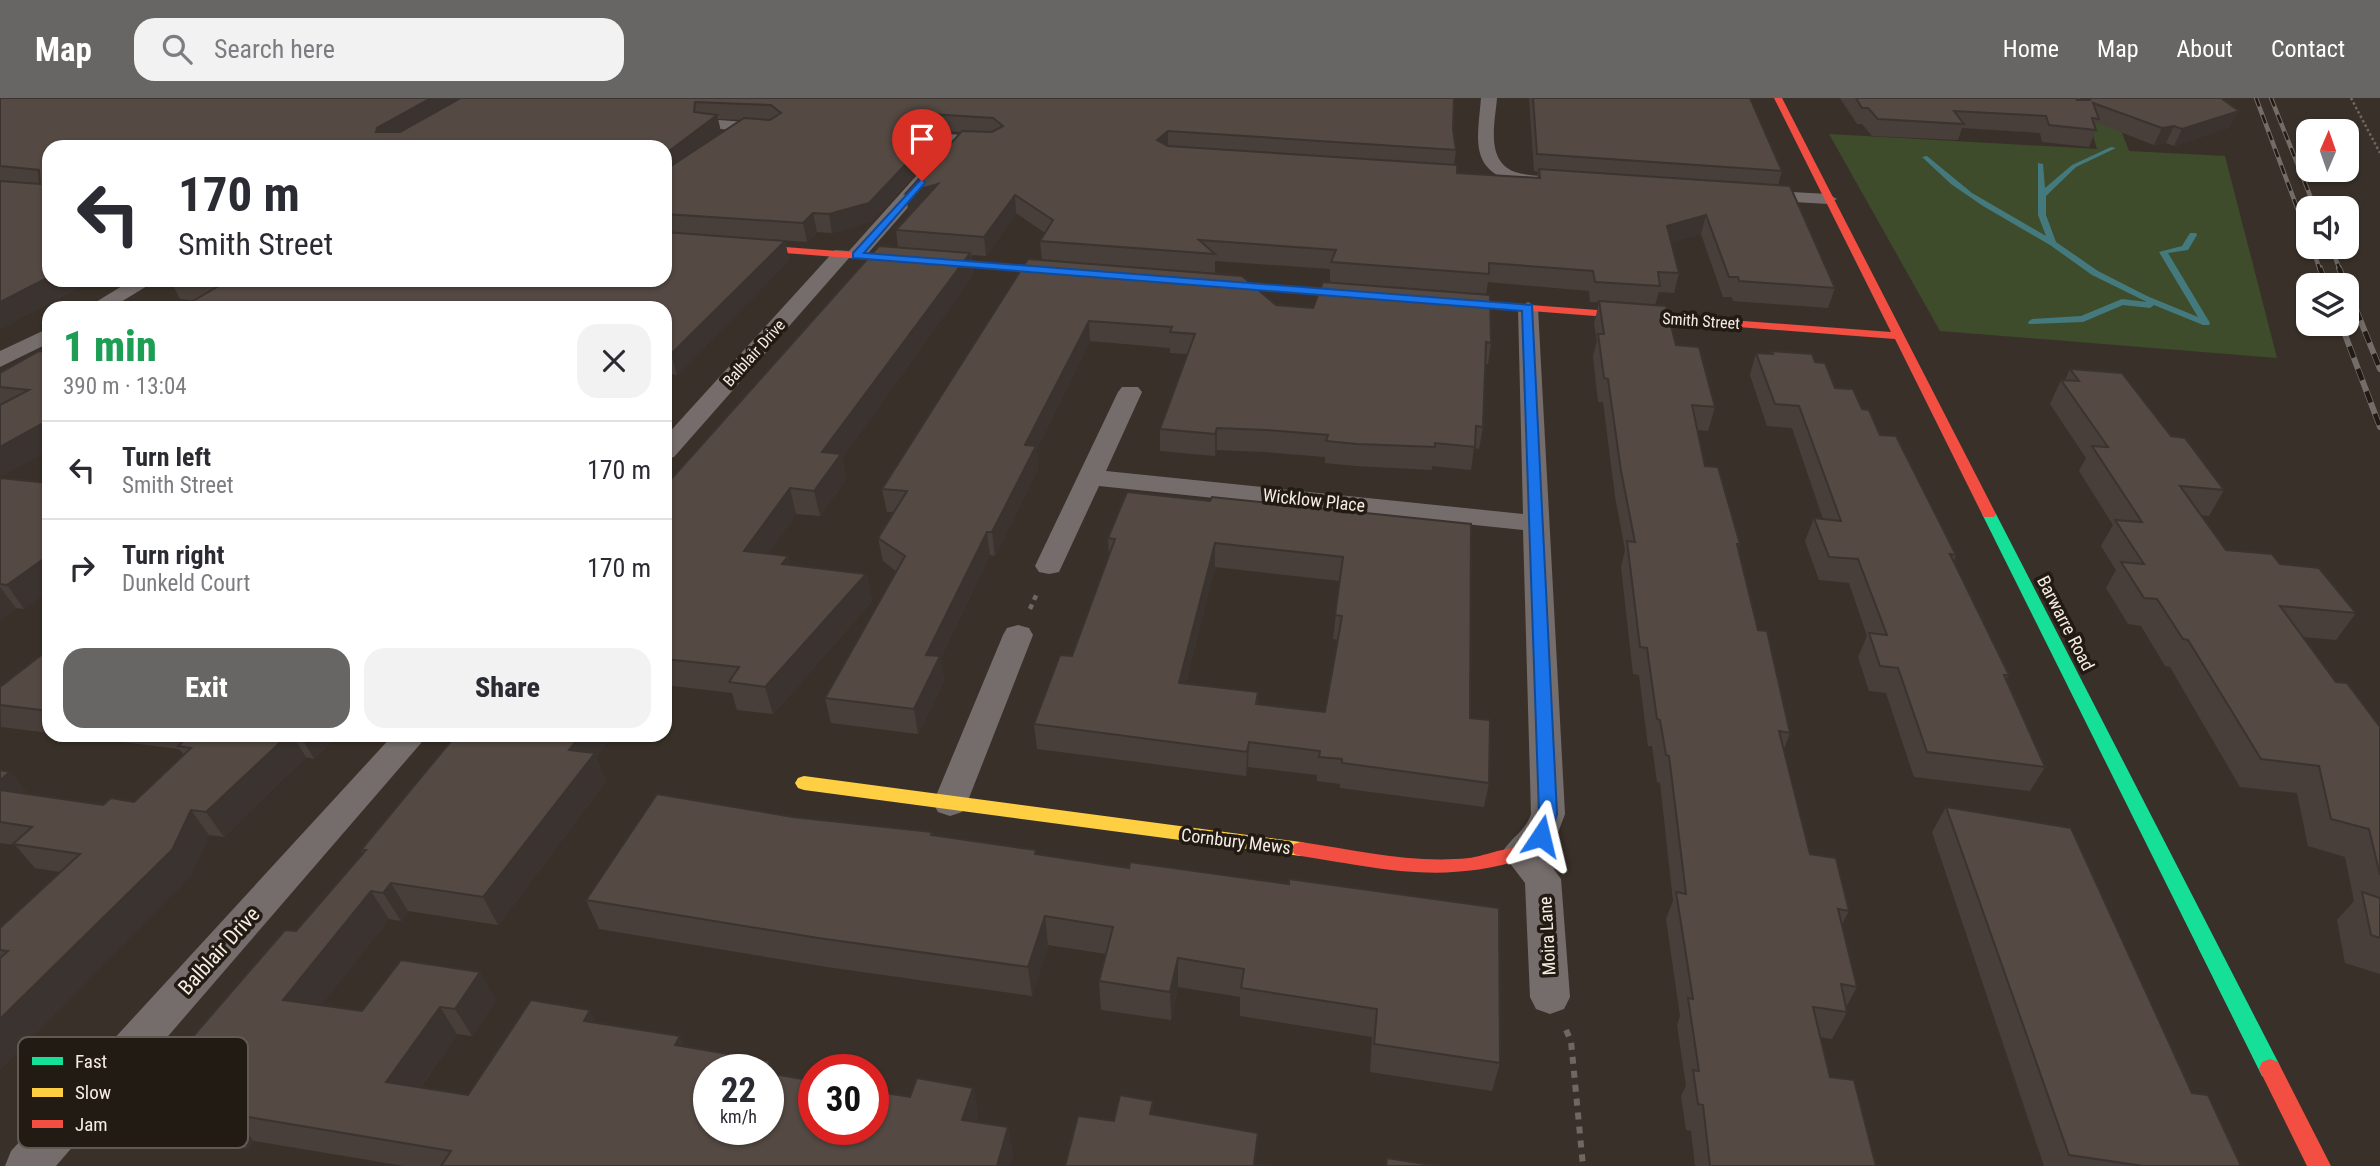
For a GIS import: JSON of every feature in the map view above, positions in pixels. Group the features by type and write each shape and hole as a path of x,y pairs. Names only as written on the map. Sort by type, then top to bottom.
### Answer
{"street":[{"path":"1489,98 1486,148 1489,163 1497,172"},
{"name":"Barwarre Road","path":"1778,98 2319,1166"},
{"path":"706,124 774,129"},
{"path":"720,144 743,127"},
{"path":"917,137 994,142"},
{"name":"Balblair Drive","path":"672,445 958,140"},
{"path":"1476,174 1497,172 1516,178 1570,183"},
{"path":"1730,193 1828,199"},
{"path":"672,242 1089,274"},
{"path":"1185,281 1391,297"},
{"path":"109,301 134,287"},
{"name":"Smith Street","path":"1418,299 1899,336"},
{"path":"1520,853 1541,836 1548,814 1528,308"},
{"path":"0,360 42,338"},
{"path":"1049,566 1130,392"},
{"name":"Wicklow Place","path":"1091,477 1536,523"},
{"path":"950,803 1018,635"},
{"name":"Balblair Drive","path":"142,1037 406,742"},
{"name":"Cornbury Mews","path":"804,783 1428,866 1469,869 1495,864 1520,853"},
{"name":"Moira Lane","path":"1520,853 1544,879 1550,997"},
{"name":"Balblair Drive","path":"27,1166 43,1148"}],"path":[{"path":"2351,98 2380,153"},
{"path":"1018,635 1049,566"},
{"path":"1550,997 1571,1041 1583,1166"}],"green space":[{"path":"2117,120 2129,151 2225,156 2277,358 1940,331 1829,134 2097,149 2089,122"}],"building":[{"path":"0,98 431,98 377,128 376,132 400,132 461,98 1454,98 1453,130 1456,150 1168,131 1157,140 1168,146 1457,165 1457,173 1540,178 1539,169 1790,186 1835,288 1739,281 1738,277 1729,277 1706,215 1667,226 1679,273 1658,272 1660,286 1595,282 1593,271 1489,263 1489,274 1331,262 1336,250 1199,240 1215,254 1040,241 1053,220 1015,195 984,237 896,230 938,184 906,193 962,131 992,132 1003,126 993,118 915,113 904,120 906,124 939,129 869,203 829,214 813,213 803,223 672,214 672,165 744,118 770,120 781,113 771,105 695,102 694,112 717,115 672,149 672,140 42,140 42,281 0,302 0,181 40,184 39,170 0,166"},
{"path":"1533,98 1750,98 1782,171 1537,154"},
{"path":"1856,98 2221,98 2239,111 2182,129 2174,126 2162,128 2093,103 2099,119 2092,118 2096,130 2049,125 2046,116 1954,111 1964,124 1878,119 1868,108 1862,108"},
{"path":"672,233 785,241 672,353 672,301 193,301 217,287 672,287"},
{"path":"879,246 970,253 822,452 841,454 814,491 790,488 744,551 788,556 782,564 866,574 765,687 729,682 739,667 672,660 672,478"},
{"path":"1028,259 1242,276 1276,305 1313,308 1323,282 1490,295 1491,343 1486,342 1483,427 1476,426 1475,447 1435,443 1435,447 1357,444 1326,441 1328,435 1266,430 1217,428 1215,434 1160,429 1195,334 1170,332 1172,327 1089,321 1025,445 1036,446 992,532 987,532 926,655 940,656 914,709 825,698 905,556 878,538 907,491 882,489"},
{"path":"1599,301 1666,306 1676,345 1699,347 1715,407 1692,405 1705,466 1718,467 1740,544 1737,544 1758,630 1767,631 1790,733 1779,731 1810,854 1836,858 1849,911 1838,909 1857,987 1841,984 1847,1012 1813,1007 1830,1077 1854,1080 1876,1166 1710,1166 1703,1105 1698,1104 1693,1070 1699,1071 1688,998 1693,999 1676,892 1686,894 1669,756 1666,755 1660,720 1657,719 1647,648 1640,647 1627,541 1635,542 1621,471 1608,379 1604,378 1598,334 1604,334"},
{"path":"42,351 42,424 0,447 0,405 29,390 0,387 0,373"},
{"path":"1771,351 1812,354 1815,362 1825,363 1835,388 1853,389 1862,409 1869,410 1880,435 1896,436 1956,555 1950,554 2009,675 2004,675 2045,767 1927,752 1898,668 1880,666 1869,633 1887,635 1858,559 1829,557 1814,518 1841,521 1799,406 1775,404 1756,353 1773,354"},
{"path":"2070,369 2122,373 2171,436 2185,438 2224,490 2180,486 2226,550 2272,554 2280,564 2319,568 2356,613 2280,606 2336,682 2347,683 2380,727 2380,875 2369,829 2331,819 2319,766 2261,759 2188,640 2183,639 2157,599 2144,598 2121,562 2144,564 2115,520 2142,522 2092,446 2108,447 2061,380 2079,381"},
{"path":"0,478 42,482 42,560 7,585 0,584"},
{"path":"1127,492 1210,501 1212,497 1471,524 1470,718 1490,720 1489,783 1342,763 1342,759 1319,757 1320,751 1249,742 1247,752 1034,724 1060,655 1072,656 1115,539 1108,538","holes":["1215,543 1343,557 1335,615 1342,616 1325,712 1256,704 1258,692 1179,683"]},
{"path":"42,654 42,710 0,705 0,687"},
{"path":"182,742 281,742 206,812 191,810 172,850 0,1019 0,958 8,951 0,950 0,928 80,854 13,844 32,827 0,822 0,790 103,805 111,798 134,802 191,748 178,746"},
{"path":"450,742 575,742 569,750 595,753 483,897 391,883 383,893 371,891 283,1000 362,1011 401,960 480,972 455,1009 440,1007 386,1082 468,1095 531,1000 590,1010 584,1021 680,1036 675,1045 728,1054 693,1054 693,1145 784,1145 784,1076 798,1078 798,1145 889,1145 889,1094 910,1097 917,1078 973,1088 962,1120 1008,1127 997,1166 441,1166 451,1151 248,1117 248,1037 193,1037 285,930 296,931 366,850 361,850"},
{"path":"0,770 10,772 0,780"},
{"path":"657,794 793,817 932,832 931,835 1036,850 1035,854 1129,868 1130,862 1289,884 1289,879 1499,908 1500,1063 1374,1044 1377,1009 1241,988 1244,969 1178,958 1170,992 1099,981 1113,927 1045,916 1028,967 818,938 586,900"},
{"path":"1946,807 2071,828 2192,1093 2208,1095 2241,1166 2143,1166 2069,1155"},
{"path":"2362,892 2380,898 2380,938 2371,935"},
{"path":"1120,1095 1153,1101 1150,1114 1258,1133 1254,1164 1268,1166 1065,1166 1078,1116 1114,1121"},
{"path":"1387,1158 1437,1166 1386,1166"}],"waterway":[{"path":"2042,195 2074,166 2113,148"},
{"path":"1925,157 1969,194 2053,243"},
{"path":"2040,164 2042,195"},
{"path":"2042,195 2042,215 2053,243"},
{"path":"2053,243 2095,273 2144,298 2206,323 2163,252 2185,248 2193,235"},
{"path":"2032,322 2083,319 2122,302 2150,305"}],"railway":[{"path":"2256,98 2296,205"},
{"path":"2271,98 2310,196"},
{"path":"2316,259 2320,270"},
{"path":"2336,259 2340,270"},
{"path":"2320,268 2322,273"},
{"path":"2339,268 2341,273"},
{"path":"2359,317 2380,369"},
{"path":"2346,336 2380,427"}],"traffic: fast":[{"path":"1201,282 1371,295"},
{"path":"1989,514 2270,1069"}],"traffic: slow":[{"path":"804,783 1301,849"}],"traffic: jam":[{"path":"1778,98 1989,514"},
{"path":"672,242 1075,272"},
{"path":"1438,301 1899,336"},
{"path":"1301,849 1383,862 1439,867 1467,866 1520,853"},
{"path":"2270,1069 2319,1166"}],"route":[{"path":"922,181 856,256 1528,308 1548,814 1541,836"}]}
